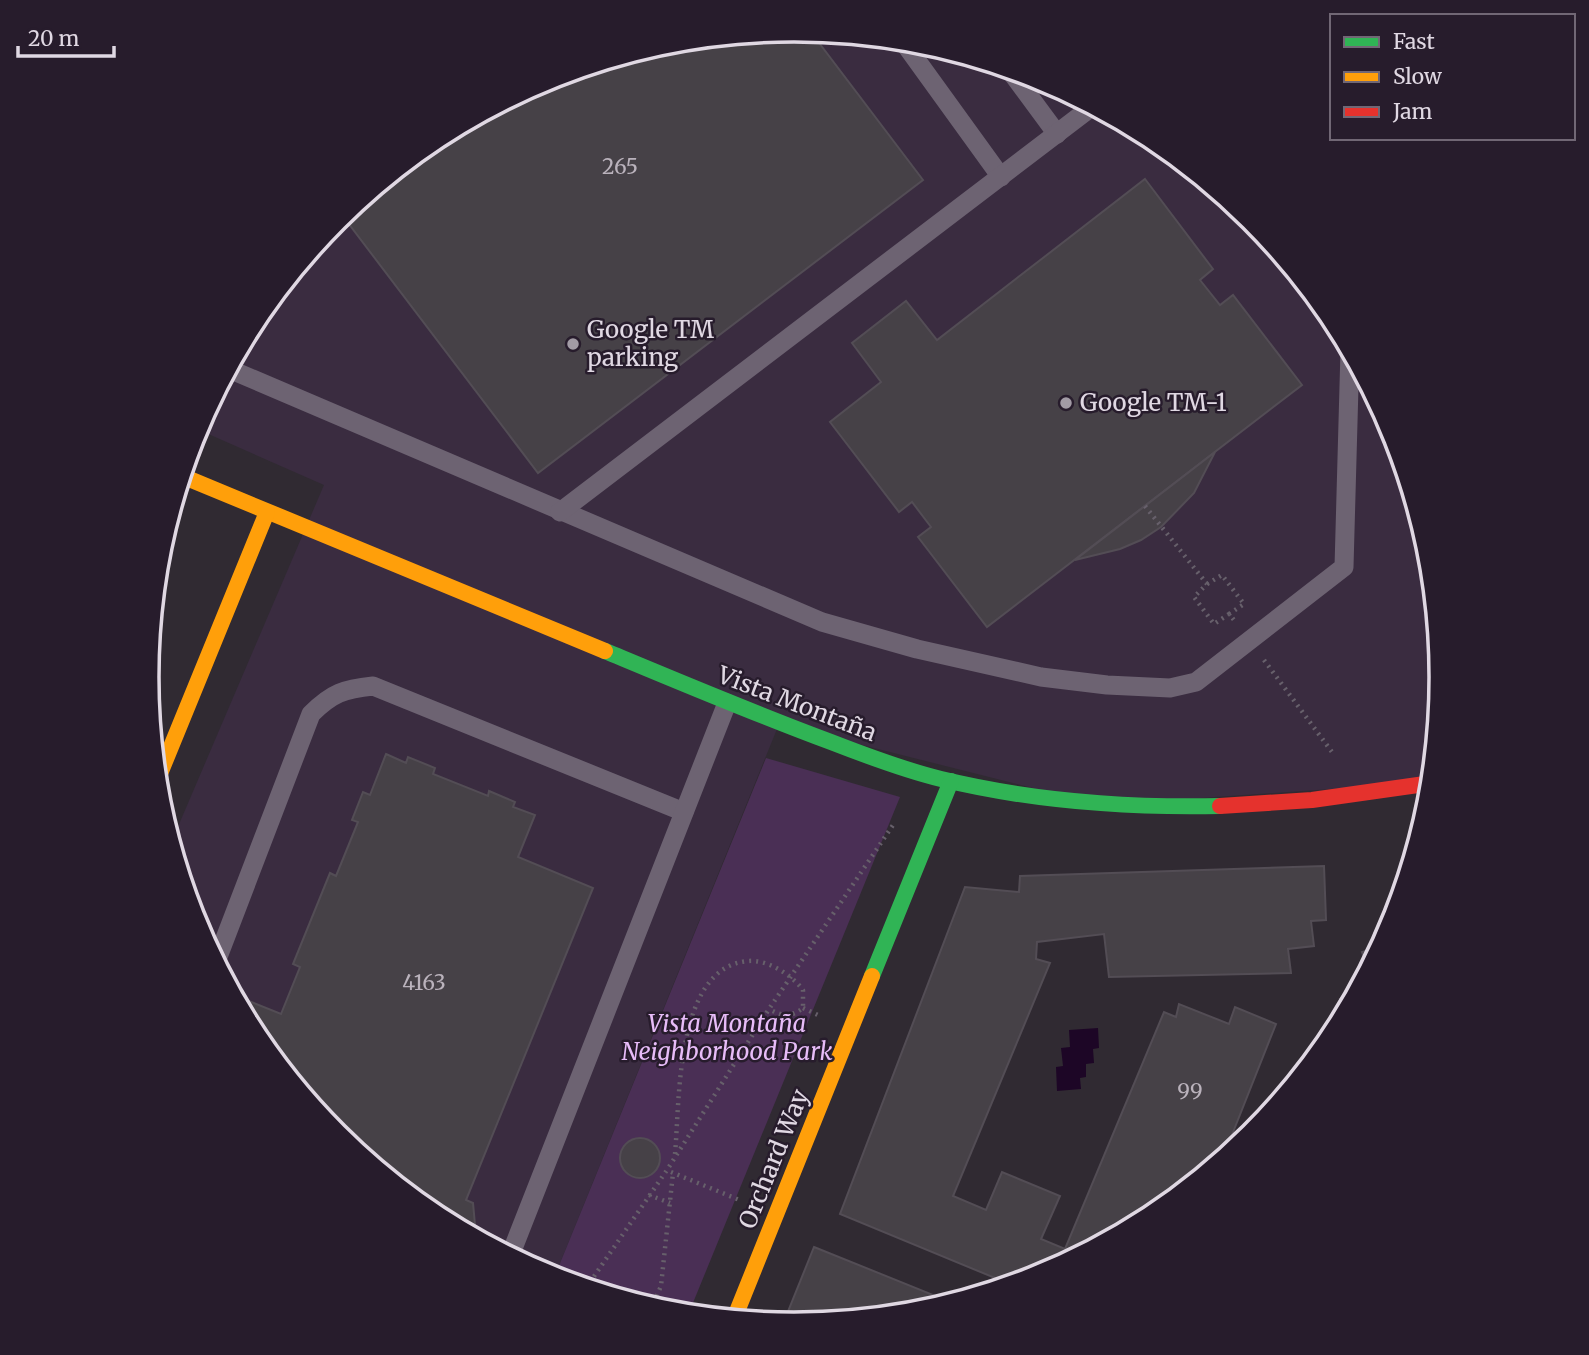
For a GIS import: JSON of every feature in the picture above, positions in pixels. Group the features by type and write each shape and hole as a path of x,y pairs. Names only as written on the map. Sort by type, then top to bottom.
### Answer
{"main road":[{"name":"Vista Montaña","path":"191,481 727,703 868,755 951,781 1071,802 1167,807 1275,804 1421,785"},
{"path":"164,763 267,512"},
{"name":"Orchard Way","path":"737,1310 951,781"}],"lane":[{"path":"911,53 1001,177"},
{"path":"1020,83 1057,134"},
{"path":"560,512 1085,113"},
{"path":"237,373 822,622 917,649 1041,677 1107,685 1170,688 1196,682 1344,567 1349,369"},
{"path":"221,950 311,714 326,699 346,688 373,686 684,812"},
{"path":"513,1247 727,703"}],"path":[{"path":"1207,584 1222,575 1244,604 1229,614"},
{"path":"675,1155 895,821"},
{"path":"657,1298 661,1286 670,1203 670,1172 675,1155 687,1029 697,999 716,973 737,962 756,960 790,977 803,990 803,1008"},
{"path":"769,1009 788,1016 803,1008"},
{"path":"803,1008 820,1016"},
{"path":"592,1280 649,1195 670,1172"},
{"path":"670,1172 742,1201"},
{"path":"649,1195 670,1203"}],"shaded area":[{"path":"753,43 836,43 918,54 959,64 1038,90 1112,127 1148,149 1214,200 1244,228 1272,258 1323,324 1345,360 1382,434 1408,513 1418,554 1429,636 1430,678 1429,719 1421,783 1100,805 779,724 558,1268 513,1247 441,1206 375,1155 317,1097 266,1031 244,995 207,921 181,842 178,828 324,485 207,434 244,360 266,324 317,258 375,200 441,149 477,127 551,90 630,64 712,47"},
{"path":"1098,1028 1099,1048 1093,1049 1094,1063 1086,1064 1086,1077 1080,1078 1081,1089 1057,1091 1056,1067 1063,1066 1061,1048 1070,1047 1069,1030"}],"green space":[{"name":"Vista Montaña Neighborhood Park","path":"766,758 900,797 692,1305 630,1291 558,1268"}],"building":[{"name":"Google TM parking","path":"753,43 819,43 923,180 538,473 349,224 408,173 441,149 477,127 551,90 630,64 671,54"},
{"name":"Google TM-1","path":"1145,179 1213,269 1200,280 1220,305 1233,295 1302,385 987,627 918,537 931,527 912,502 899,512 830,422 881,382 852,343 906,301 937,340"},
{"path":"1215,452 1194,493 1161,527 1120,549 1075,560"},
{"path":"386,754 406,763 408,757 435,768 433,774 488,796 489,791 515,802 513,807 535,815 518,857 593,888 466,1200 473,1203 475,1225 441,1206 408,1182 345,1127 290,1064 247,1000 281,1014 300,967 293,964 330,873 336,876 358,822 352,820 363,792 370,795"},
{"path":"1324,866 1326,920 1311,921 1314,946 1288,949 1291,973 1109,977 1104,934 1037,942 1036,959 1050,963 953,1196 986,1210 1002,1172 1060,1196 1041,1239 1065,1249 1164,1012 1176,1017 1179,1004 1229,1024 1235,1007 1276,1024 1230,1140 1214,1155 1148,1206 1112,1228 1038,1265 998,1279 840,1214 965,887 1019,892 1020,876"},
{"path":"640,1138 648,1139 654,1144 659,1150 659,1166 654,1172 648,1177 640,1178 632,1177 626,1172 621,1166 620,1158 621,1150 626,1144 632,1139"},
{"path":"814,1247 937,1296 877,1308 787,1313"}],"traffic: fast":[{"path":"605,651 803,731 941,779 1010,793 1080,802 1220,806"},
{"path":"872,976 951,781"}],"traffic: slow":[{"path":"191,480 605,651"},
{"path":"164,763 267,512"},
{"path":"737,1310 872,976"}],"traffic: jam":[{"path":"1220,806 1312,800 1421,785"}],"place":[{"name":"Google TM parking","path":"573,344"},
{"name":"Google TM-1","path":"1066,403"}]}
